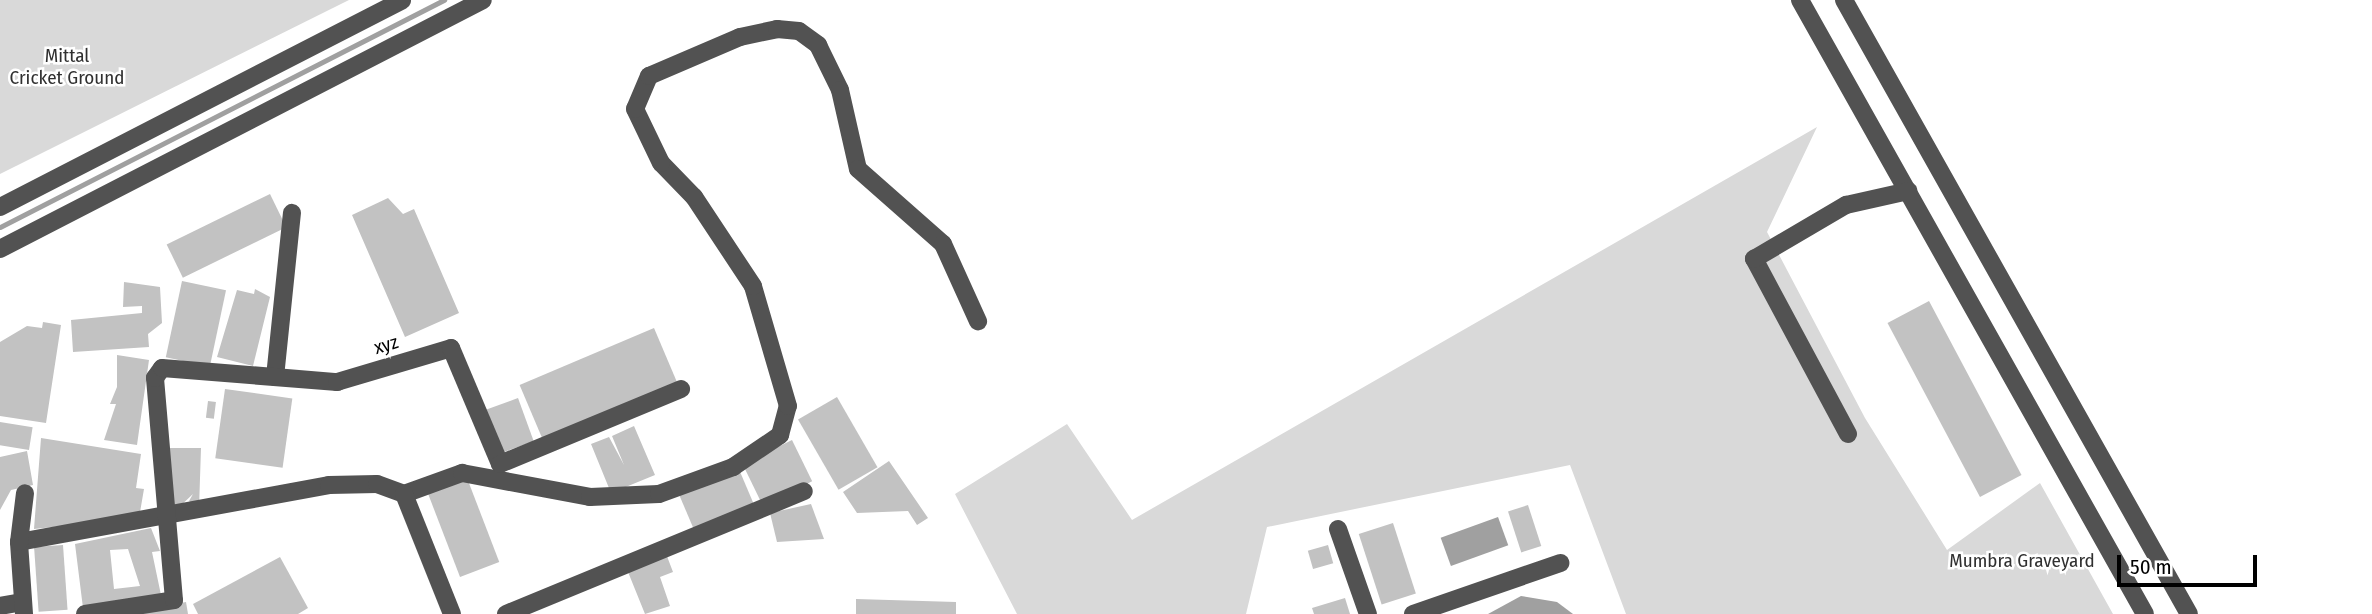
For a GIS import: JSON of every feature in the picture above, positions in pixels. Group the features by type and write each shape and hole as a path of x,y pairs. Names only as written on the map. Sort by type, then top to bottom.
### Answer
{"street":[{"path":"0,207 402,0"},
{"path":"0,249 484,0"},
{"path":"1800,0 2146,614"},
{"path":"1844,0 2189,614"},
{"path":"19,542 329,485 377,484 404,494 462,473 601,499 659,494 733,467 780,435 788,406 754,286 702,208 661,163 635,108 649,76 740,37 788,30 818,45 840,90 858,169 943,244 978,321"},
{"path":"1848,434 1754,260 1846,205 1908,191"},
{"path":"275,377 292,213"},
{"name":"xyz","path":"164,517 155,379 162,368 337,382 451,348 500,464 681,389"},
{"path":"506,614 804,491"},
{"path":"0,606 23,608 19,542 25,493"},
{"path":"404,494 452,614"},
{"path":"85,614 174,600 164,517"},
{"path":"1338,529 1368,614"},
{"path":"1413,614 1560,563"}],"green space":[{"name":"Mittal Cricket Ground","path":"0,0 349,0 0,174"},
{"name":"Mumbra Graveyard","path":"1817,127 1767,232 1865,418 1947,550 2040,483 2113,614 1626,614 1570,465 1267,527 1246,614 1017,614 955,494 1067,424 1132,520"}],"shaded area":[{"path":"1498,517 1508,545 1451,566 1441,538"},
{"path":"1521,596 1557,602 1573,614 1488,614"}],"building":[{"path":"270,194 286,227 183,278 167,244"},
{"path":"388,198 403,214 414,209 459,313 405,337 352,215"},
{"path":"182,281 226,290 210,367 166,357"},
{"path":"124,282 160,287 162,323 148,334 149,347 73,352 71,320 142,313 142,306 123,307"},
{"path":"255,289 270,297 253,366 217,357 237,290 254,294"},
{"path":"1929,301 2021,475 1980,497 1888,323"},
{"path":"43,322 61,325 46,423 0,416 0,342 27,326 42,328"},
{"path":"654,328 677,383 543,440 520,385"},
{"path":"117,355 149,360 137,445 104,440 116,404 110,404 117,387"},
{"path":"225,389 292,398 283,468 215,458"},
{"path":"837,397 878,467 839,490 798,420"},
{"path":"518,398 534,441 501,453 485,410"},
{"path":"208,401 216,402 214,419 206,418"},
{"path":"0,422 33,427 29,450 0,445"},
{"path":"634,426 655,475 611,493 591,444 609,437 624,465 612,436"},
{"path":"41,438 141,454 136,488 144,489 139,518 34,529"},
{"path":"792,440 812,481 763,505 743,464"},
{"path":"168,448 201,448 199,509 189,501 193,494 177,509 168,503"},
{"path":"27,451 33,485 11,490 0,510 0,457"},
{"path":"889,461 928,518 917,525 908,511 857,513 843,492"},
{"path":"738,467 754,504 694,529 678,492"},
{"path":"467,478 499,562 460,577 428,493"},
{"path":"811,504 824,539 777,542 770,513"},
{"path":"1528,505 1541,546 1521,552 1508,511"},
{"path":"1393,523 1416,593 1382,605 1359,534"},
{"path":"151,528 160,551 152,552 161,595 83,608 75,544","holes":["128,549 140,586 114,589 110,550"]},
{"path":"63,545 68,610 39,612 34,547"},
{"path":"1328,545 1333,563 1313,569 1308,551"},
{"path":"665,551 673,572 660,577 670,606 645,614 626,567"},
{"path":"280,557 308,608 298,614 198,614 193,604"},
{"path":"1345,598 1350,614 1314,614 1312,608"},
{"path":"856,599 956,602 956,614 856,614"},
{"path":"186,602 188,614 131,613"}],"waterway":[{"path":"0,227 444,0"}]}
